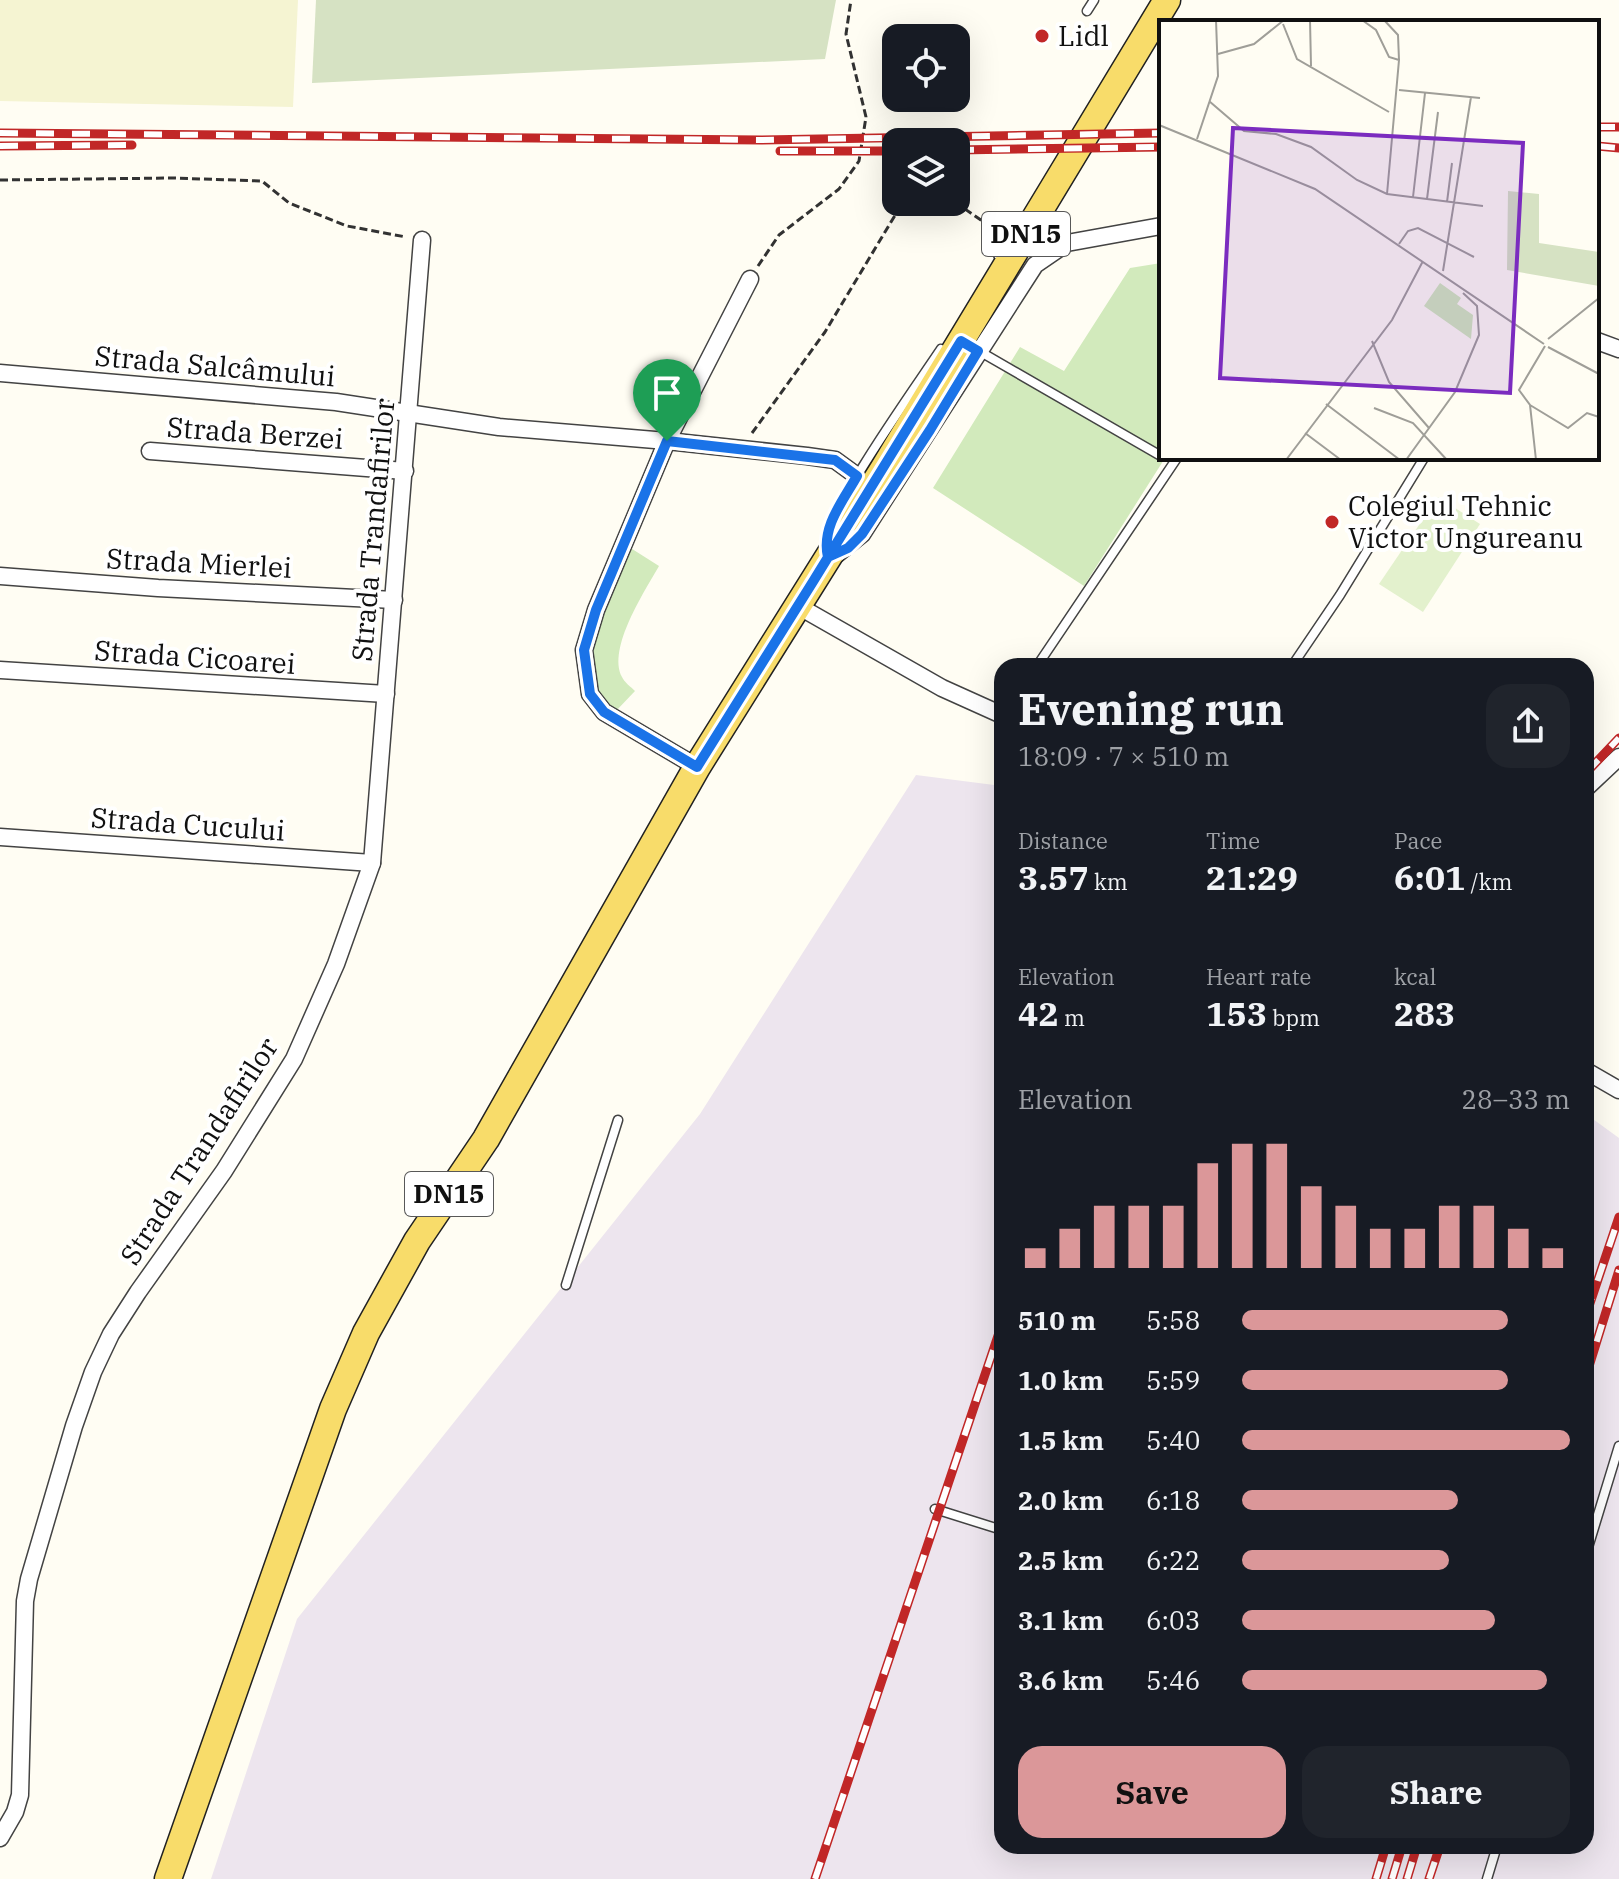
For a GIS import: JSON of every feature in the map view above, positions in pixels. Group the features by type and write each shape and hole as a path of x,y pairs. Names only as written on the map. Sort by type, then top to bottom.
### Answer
{"main road":[{"name":"DN15","path":"168,1879 333,1409 366,1333 417,1241 486,1139 697,767 962,343 1167,0"}],"street":[{"path":"828,557 848,548 862,534 930,430 962,343 1035,265 1067,243 1159,226"},
{"name":"Strada Trandafirilor","path":"0,1838 15,1812 20,1795 25,1613 29,1579 93,1372 111,1334 224,1171 294,1059 336,964 372,863 422,240"},
{"path":"697,767 604,712 590,694 584,650 596,610 667,441 750,279"},
{"path":"1599,342 1619,349"},
{"name":"Strada Salcâmului","path":"0,373 336,402 499,427 667,441 835,460 857,476"},
{"name":"Strada Berzei","path":"150,451 405,471"},
{"name":"Strada Mierlei","path":"0,576 394,600"},
{"path":"798,606 930,682 994,711"},
{"name":"Strada Cicoarei","path":"0,670 386,694"},
{"path":"1594,780 1619,757"},
{"name":"Strada Cucului","path":"0,837 372,863"},
{"path":"1594,1076 1619,1090"}],"lane":[{"path":"1087,11 1094,0"},
{"path":"993,264 1007,239"},
{"path":"828,557 825,538 857,476 962,343 1159,453"},
{"path":"1042,658 1168,460"},
{"path":"1297,658 1423,460"},
{"path":"566,1285 618,1120"},
{"path":"1594,1528 1619,1446"},
{"path":"935,1509 994,1527"},
{"path":"1487,1879 1495,1854"}],"path":[{"path":"750,279 779,235 839,189 859,161 866,117 846,34 851,0"},
{"path":"0,180 173,178 262,181 289,203 347,226 422,240"},
{"path":"970,213 1007,239"},
{"path":"741,449 825,332 895,216"}],"shaded area":[{"path":"916,775 994,785 994,1854 1594,1854 1594,1120 1619,1138 1619,1879 211,1879 297,1619 700,1114"}],"green space":[{"path":"0,0 298,0 293,107 0,101"},
{"path":"316,0 836,0 825,59 312,83"},
{"path":"1159,263 1159,460 1164,460 1084,586 933,488 1020,347 1064,371 1130,268"},
{"path":"1438,497 1480,524 1423,612 1379,584"},
{"path":"629,547 659,566 623,636 619,665 623,679 635,691 615,712 595,687 591,672 592,655 601,617"}],"railway":[{"path":"1599,127 1619,127"},
{"path":"0,133 761,140 1159,133"},
{"path":"0,146 132,145"},
{"path":"1599,146 1619,148"},
{"path":"970,150 1159,147"},
{"path":"780,151 882,151"},
{"path":"1594,765 1619,738"},
{"path":"1594,1291 1619,1217"},
{"path":"1594,1350 1619,1270"},
{"path":"815,1879 994,1348"},
{"path":"1376,1879 1384,1854"},
{"path":"1392,1879 1400,1854"},
{"path":"1407,1879 1415,1854"},
{"path":"1429,1879 1437,1854"}],"place":[{"name":"Lidl","path":"1042,36"},
{"name":"Colegiul Tehnic Victor Ungureanu","path":"1332,522"}],"route":[{"path":"667,441 596,610 584,650 590,694 604,712 697,767 828,557 884,468 961,341 978,351 862,534 848,548 828,557 825,538 857,476 846,466 835,460 807,456 667,441"}]}
